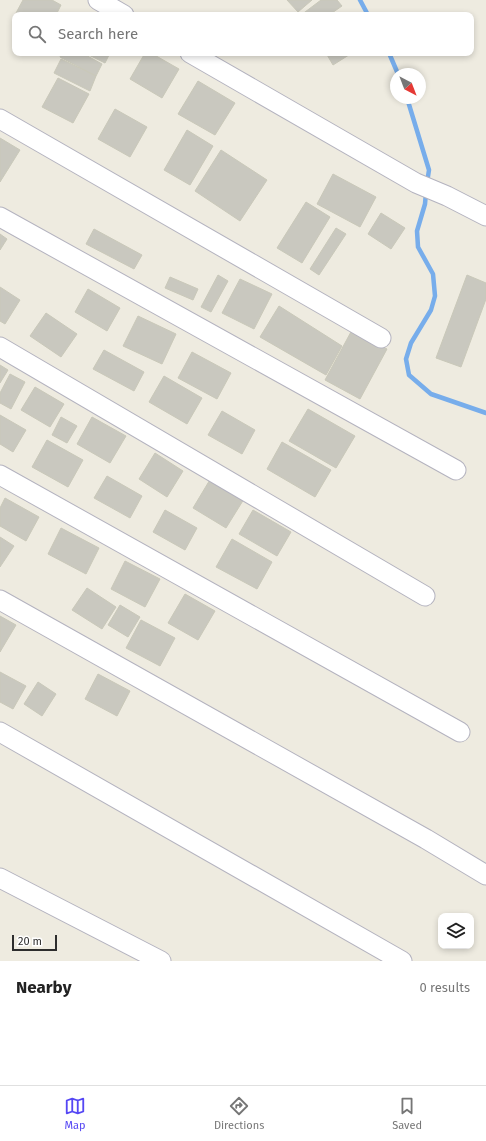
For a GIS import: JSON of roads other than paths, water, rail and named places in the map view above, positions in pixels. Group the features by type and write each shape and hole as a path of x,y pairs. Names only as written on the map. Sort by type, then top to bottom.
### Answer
{"street":[{"path":"98,0 119,12"},
{"path":"195,56 416,183 447,196 486,216"},
{"path":"0,119 381,338"},
{"path":"0,217 456,470"},
{"path":"0,347 425,596"},
{"path":"0,475 460,732"},
{"path":"0,600 426,838 486,875"},
{"path":"0,732 402,961"},
{"path":"0,878 161,961"}],"waterway":[{"path":"360,0 366,12"},
{"path":"390,56 395,68"},
{"path":"409,104 429,170 427,183"},
{"path":"426,192 425,204 417,231 418,247 433,274 435,296 431,310 411,343 406,359 409,375 431,394 486,413"}]}
